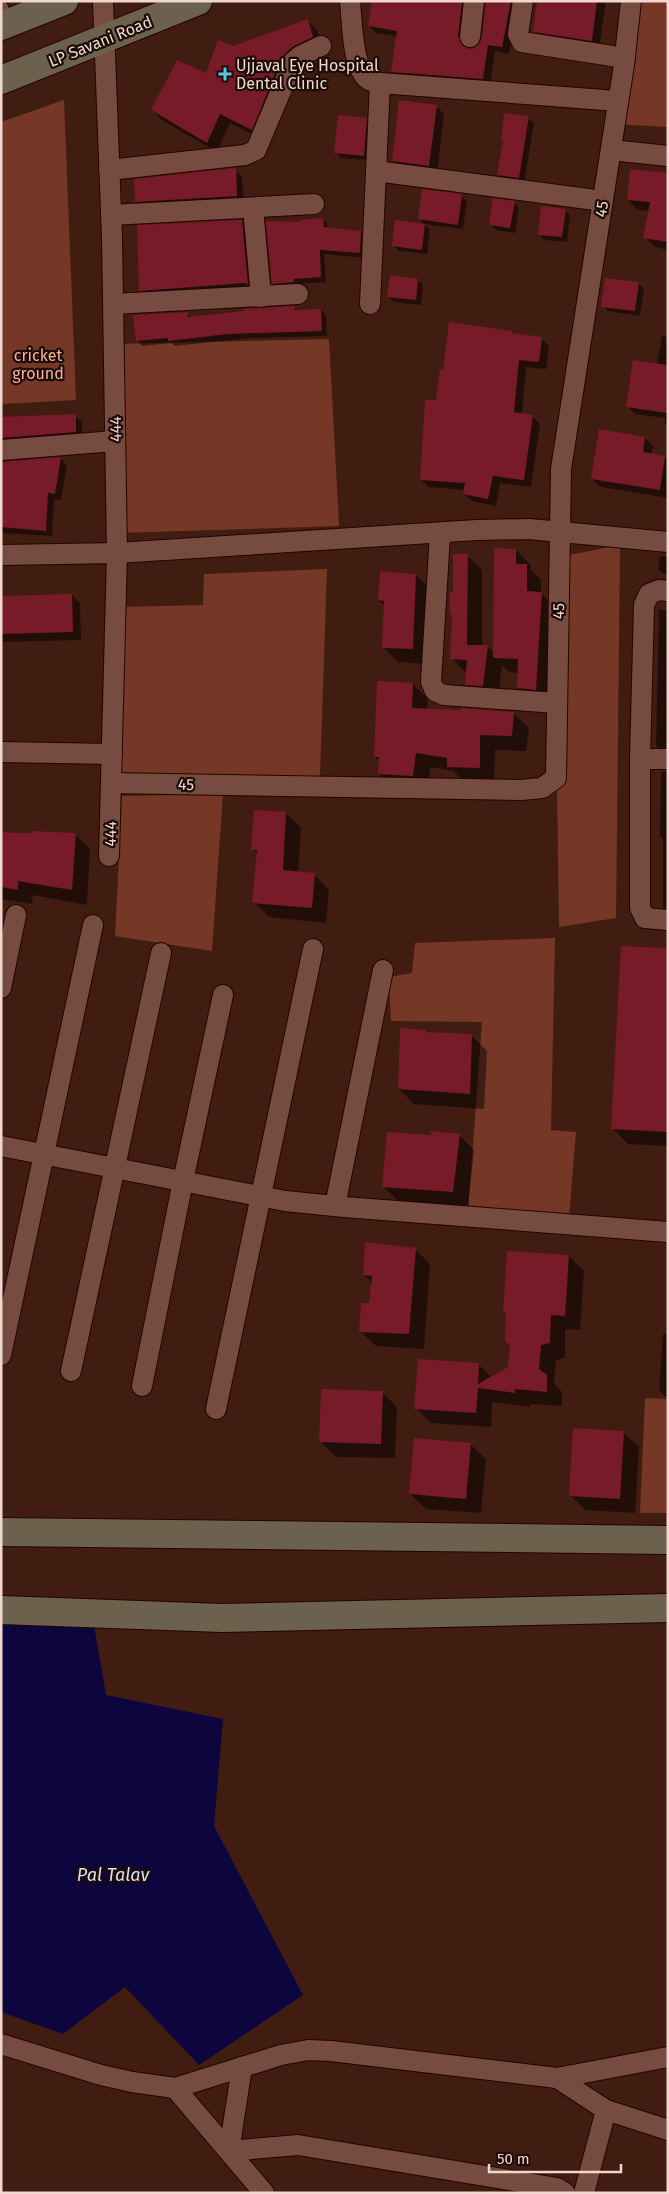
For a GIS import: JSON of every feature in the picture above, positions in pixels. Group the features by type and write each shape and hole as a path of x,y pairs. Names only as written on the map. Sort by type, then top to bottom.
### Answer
{"street":[{"path":"4,17 64,1"},
{"name":"444","path":"103,1 111,215 117,553 110,856"},
{"name":"LP Savani Road","path":"1,80 198,1"},
{"path":"350,1 355,51 361,69 368,80 380,83 618,101"},
{"path":"470,36 474,1"},
{"path":"523,1 518,34 522,42 625,58"},
{"name":"45","path":"111,783 521,790 542,788 556,778 561,469 625,58 631,1"},
{"path":"109,170 245,154 256,150 293,62 300,56 321,46"},
{"path":"370,304 380,83"},
{"path":"610,150 668,156"},
{"path":"376,171 603,201"},
{"path":"111,215 314,204"},
{"path":"253,208 261,297"},
{"path":"113,304 298,294"},
{"path":"1,450 115,441"},
{"path":"1,555 117,553 520,529 668,542"},
{"path":"440,534 431,682 435,690 444,695 556,702"},
{"path":"668,591 659,590 649,594 644,605 640,759 640,908 645,918 668,920"},
{"path":"1,752 112,754"},
{"path":"640,759 668,759"},
{"path":"1,988 16,915"},
{"path":"1,1355 93,925"},
{"path":"216,1409 313,948"},
{"path":"71,1371 161,953"},
{"path":"335,1206 383,970"},
{"path":"142,1386 182,1181 223,995"},
{"path":"1,1146 261,1196 335,1206 668,1232"},
{"path":"1,1532 668,1540"},
{"path":"1,1610 222,1618 668,1608"},
{"path":"1,2044 101,2075 132,2082 175,2088 281,2055 308,2050 331,2050 557,2078 668,2057"},
{"path":"229,2150 242,2067"},
{"path":"557,2078 606,2110 668,2130"},
{"path":"175,2088 264,2193"},
{"path":"584,2193 606,2110"},
{"path":"229,2150 298,2145 557,2188 565,2193"}],"green space":[{"path":"633,1 668,1 668,127 615,124"},
{"name":"cricket ground","path":"64,100 76,400 1,404 1,122"},
{"path":"329,339 339,526 119,533 114,344"},
{"path":"620,545 616,918 559,927 554,558"},
{"path":"327,569 320,776 116,781 120,607 203,605 204,574"},
{"path":"223,794 212,951 115,936 122,796"},
{"path":"555,938 551,1130 576,1132 569,1219 468,1212 482,1022 391,1021 389,977 412,973 415,943"},
{"path":"645,1398 668,1399 668,1513 640,1513"}],"water":[{"name":"Pal Talav","path":"1,1625 94,1625 106,1695 223,1719 214,1826 303,1995 199,2065 125,1987 63,2034 1,2012"}],"building":[{"path":"372,1 462,1 458,36 463,46 469,49 475,48 482,39 486,1 511,1 502,47 488,45 483,79 391,72 397,31 368,26"},
{"path":"537,1 597,1 592,41 533,32"},
{"path":"308,19 313,37 292,47 282,57 252,130 220,114 207,143 151,110 177,60 206,73 218,40 233,46"},
{"path":"399,100 437,105 429,166 392,161"},
{"path":"504,113 529,116 519,178 497,175 503,141 501,140"},
{"path":"338,115 367,118 364,156 334,153"},
{"path":"236,168 237,196 135,202 134,179"},
{"path":"630,169 668,173 668,242 643,238 650,202 627,200"},
{"path":"422,189 462,194 458,225 418,219"},
{"path":"493,198 515,201 510,228 489,225"},
{"path":"541,206 566,209 562,237 538,235"},
{"path":"323,218 324,227 361,231 360,253 320,250 321,277 294,279 294,282 272,284 266,221 299,222 299,220"},
{"path":"242,220 248,285 245,283 139,291 137,225"},
{"path":"395,220 425,224 422,250 392,246"},
{"path":"390,275 418,279 416,300 387,297"},
{"path":"605,278 639,282 635,311 601,307"},
{"path":"295,306 295,310 321,309 322,331 228,334 168,341 168,338 136,341 133,315 188,312 188,317 244,311 244,309"},
{"path":"449,322 542,337 539,362 519,360 514,412 533,415 524,480 493,476 488,499 463,494 465,483 420,480 425,400 436,400 440,369 443,370"},
{"path":"633,360 668,365 668,413 626,407"},
{"path":"76,414 76,432 1,438 1,417"},
{"path":"599,429 645,437 643,452 665,456 660,490 591,479"},
{"path":"61,457 55,494 48,493 46,531 1,527 1,462"},
{"path":"494,548 516,549 516,564 527,564 527,591 542,592 536,690 517,688 518,659 493,658"},
{"path":"453,554 468,554 467,645 488,645 483,686 465,685 467,660 450,659 452,615 450,615 450,592 453,592"},
{"path":"380,571 416,574 413,649 382,648 384,601 378,600"},
{"path":"72,594 73,632 1,634 1,596"},
{"path":"377,681 413,683 412,708 462,710 462,708 514,712 512,736 480,735 480,768 447,767 447,758 416,753 413,776 378,774 379,757 374,757"},
{"path":"254,810 286,812 283,870 315,873 312,908 252,903 257,850 251,850"},
{"path":"31,831 76,833 72,890 18,881 18,890 1,887 1,832 31,833"},
{"path":"621,946 668,948 668,1132 611,1129"},
{"path":"400,1028 426,1030 426,1032 472,1034 470,1094 398,1089"},
{"path":"431,1131 460,1134 453,1192 382,1187 387,1132 431,1135"},
{"path":"365,1242 416,1248 409,1334 359,1332 361,1303 369,1303 372,1276 363,1275"},
{"path":"507,1251 569,1255 565,1316 551,1315 550,1343 541,1345 539,1369 547,1375 547,1392 515,1389 515,1393 478,1388 476,1413 414,1409 418,1359 479,1363 478,1384 508,1367 510,1345 505,1341 506,1312 503,1312"},
{"path":"321,1389 383,1391 381,1444 319,1442"},
{"path":"573,1428 624,1431 620,1499 569,1496"},
{"path":"414,1438 471,1443 466,1499 409,1494"}],"place":[{"name":"Ujjaval Eye Hospital Dental Clinic","path":"225,74"}]}
